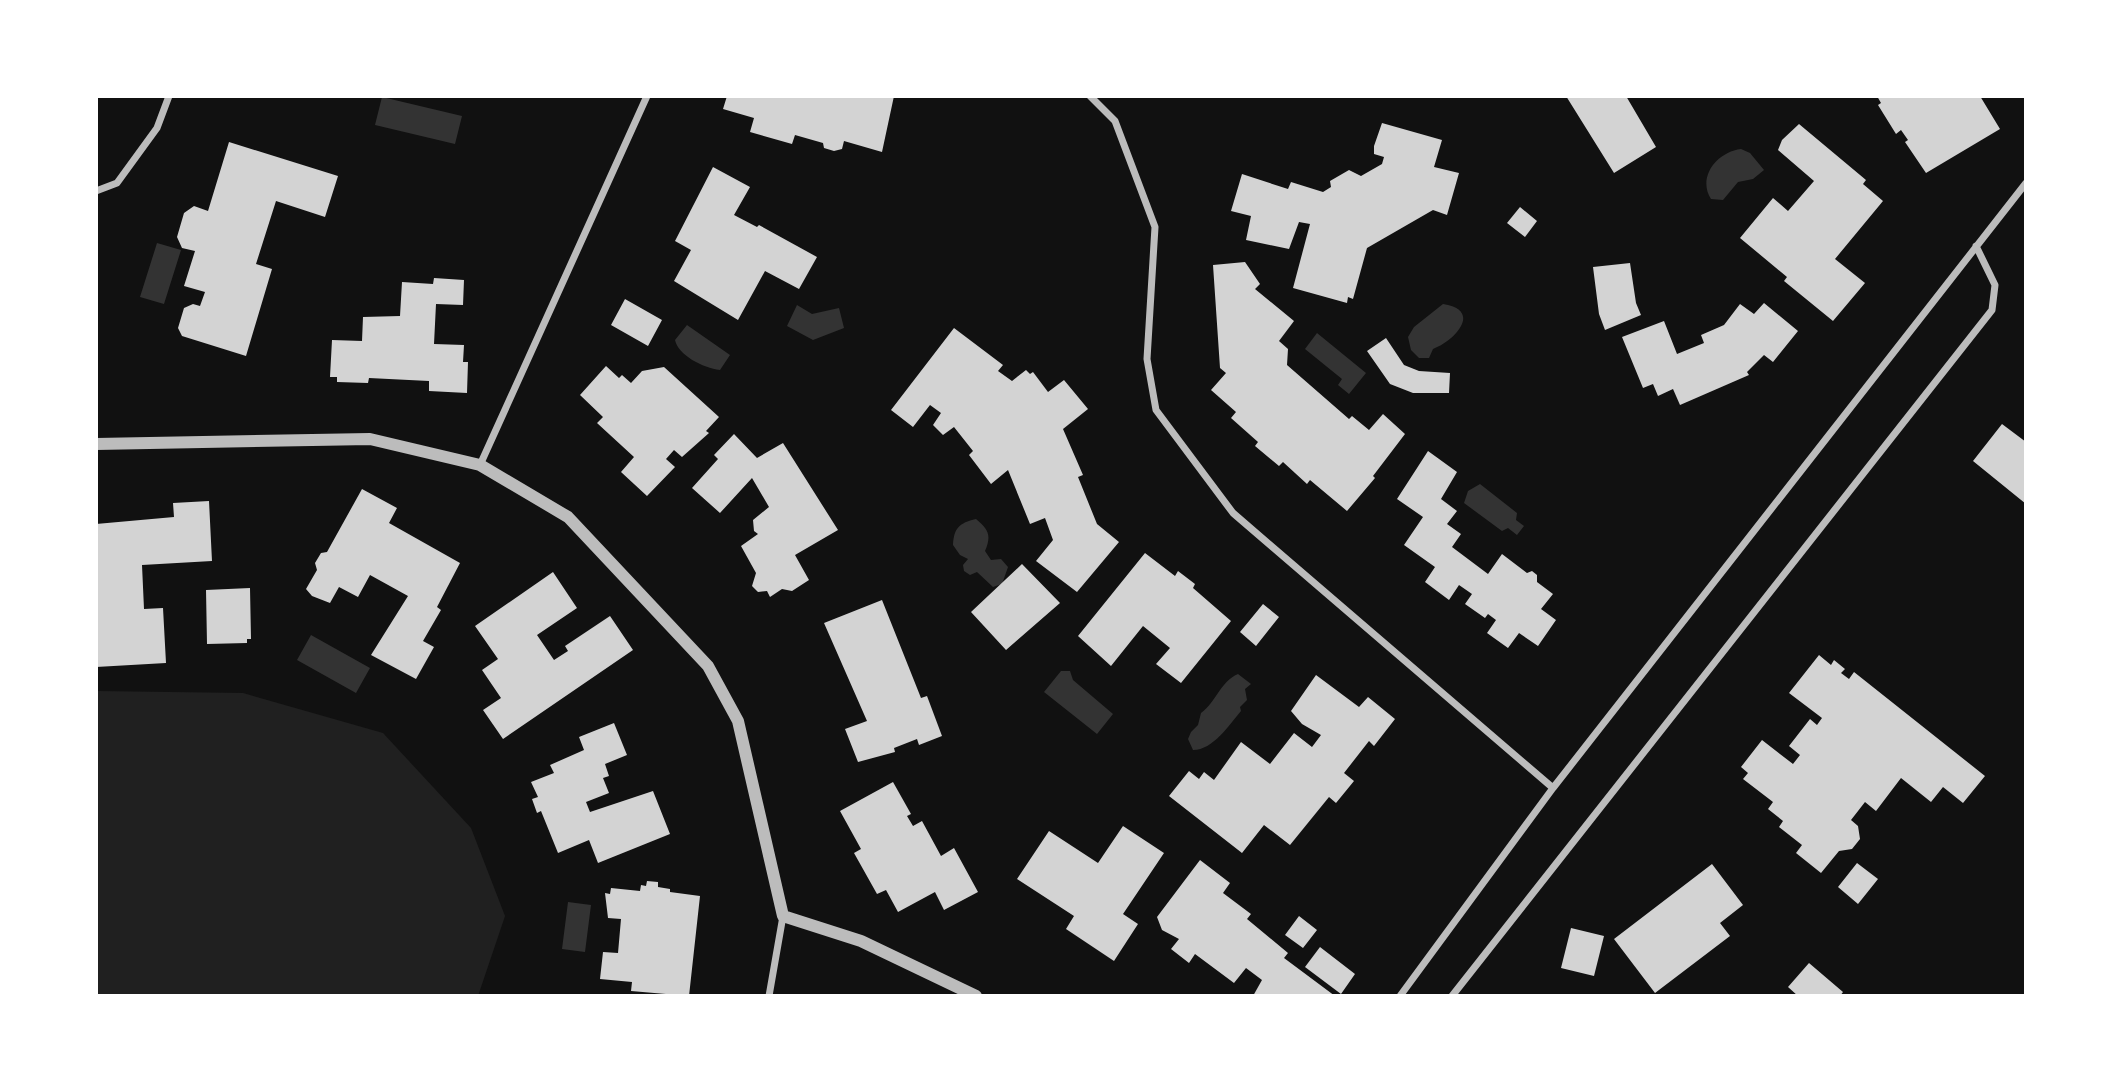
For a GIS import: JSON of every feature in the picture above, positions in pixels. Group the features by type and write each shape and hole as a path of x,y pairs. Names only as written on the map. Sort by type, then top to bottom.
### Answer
{"street":[{"path":"96,191 117,183 157,128 169,96"},
{"path":"480,465 647,96"},
{"path":"1090,96 1115,121 1154,227 1147,359 1156,410 1233,513 1553,788"},
{"path":"1401,996 1553,788 2026,183"},
{"path":"1452,996 1992,310 1995,285 1976,246"},
{"path":"96,444 370,439 480,465 568,517 708,666 738,721 783,916 769,996"},
{"path":"783,916 861,941 976,996"}],"shaded area":[{"path":"382,97 462,116 455,144 375,125"},
{"path":"1741,149 1750,153 1764,170 1753,179 1738,182 1723,200 1711,199 1706,182 1712,167 1724,155"},
{"path":"157,243 181,250 164,304 140,297"},
{"path":"1443,304 1455,307 1461,312 1461,326 1449,339 1433,349 1429,358 1419,358 1411,350 1408,337 1414,327"},
{"path":"797,305 812,314 839,308 844,328 813,340 787,326"},
{"path":"687,325 730,355 720,370 699,364 677,346 675,340"},
{"path":"1317,333 1366,373 1349,394 1338,385 1342,379 1305,349"},
{"path":"1480,484 1517,513 1516,520 1524,526 1517,535 1508,528 1502,531 1464,503 1468,491"},
{"path":"976,519 988,533 985,551 991,560 1001,559 1008,567 1002,584 993,587 977,572 970,575 964,571 963,565 968,559 960,555 953,545 958,527"},
{"path":"311,635 370,668 356,693 297,660"},
{"path":"1061,671 1070,671 1073,680 1113,714 1097,734 1044,692"},
{"path":"1238,674 1251,684 1245,689 1247,700 1240,707 1241,711 1214,741 1193,750 1188,739 1198,725 1201,713 1227,682"},
{"path":"96,691 243,693 383,733 471,828 505,916 478,996 96,996"},
{"path":"568,902 591,905 585,952 562,949"}],"building":[{"path":"727,96 894,96 882,152 844,141 842,149 834,151 824,148 823,143 795,135 792,144 750,132 754,118 723,109"},
{"path":"1566,96 1626,96 1656,147 1614,173"},
{"path":"1877,96 1980,96 2000,129 1926,173 1905,142 1908,140 1901,130 1896,134 1878,105 1881,103"},
{"path":"1382,123 1442,140 1434,167 1459,173 1447,215 1433,210 1367,248 1353,299 1348,297 1347,303 1293,288 1310,224 1299,222 1289,249 1246,240 1251,216 1231,211 1242,174 1288,189 1291,182 1323,192 1331,187 1330,181 1349,170 1361,176 1382,164 1384,157 1374,154 1374,146"},
{"path":"1799,124 1866,180 1863,184 1883,201 1835,259 1865,283 1833,321 1784,281 1787,277 1740,238 1773,198 1788,211 1814,181 1778,150 1782,140"},
{"path":"229,142 338,176 325,217 276,201 256,264 272,269 246,356 182,336 178,328 184,308 193,304 200,306 205,292 184,286 195,251 182,248 177,237 184,213 194,206 208,211"},
{"path":"713,167 750,187 734,215 757,227 759,225 817,257 799,289 765,271 738,320 674,281 691,250 675,241"},
{"path":"1520,207 1537,221 1525,237 1507,223"},
{"path":"1245,262 1260,284 1255,289 1294,321 1279,341 1288,349 1287,365 1349,419 1352,416 1369,430 1383,414 1405,434 1373,476 1375,478 1347,511 1310,480 1307,484 1283,462 1279,466 1255,446 1258,442 1231,418 1236,412 1211,390 1226,373 1220,368 1213,265"},
{"path":"1630,263 1636,303 1641,315 1605,330 1599,314 1593,267"},
{"path":"434,278 464,280 463,305 436,304 434,344 464,345 463,362 468,362 467,393 429,391 429,381 369,378 368,383 337,382 337,377 330,377 332,340 362,341 363,317 400,316 402,282 433,284"},
{"path":"625,299 662,320 648,346 611,325"},
{"path":"1764,303 1798,331 1773,362 1764,355 1747,372 1749,375 1680,405 1673,389 1658,396 1653,384 1643,388 1622,337 1664,321 1677,354 1704,343 1701,335 1724,325 1740,304 1754,314"},
{"path":"954,328 1003,365 998,371 1012,381 1026,370 1030,374 1033,372 1048,392 1064,380 1088,409 1063,429 1083,475 1078,477 1097,524 1119,542 1077,592 1036,561 1053,540 1045,518 1030,524 1008,470 991,484 969,455 973,451 954,427 943,435 933,425 941,413 930,405 913,427 891,410"},
{"path":"1386,338 1404,365 1419,371 1450,373 1449,393 1413,393 1390,384 1367,351"},
{"path":"606,366 619,378 622,375 631,383 642,371 664,367 719,417 706,431 709,433 682,457 674,450 666,459 675,467 647,496 621,472 634,457 597,423 603,417 580,395"},
{"path":"2002,424 2026,442 2026,504 1973,461"},
{"path":"734,434 757,458 783,443 838,530 795,555 809,580 792,591 782,589 770,597 767,591 758,592 752,586 756,573 741,546 758,534 754,531 753,520 769,507 752,478 720,513 692,488 718,459 714,455"},
{"path":"1428,451 1457,472 1441,499 1457,511 1447,524 1461,534 1452,547 1488,574 1502,554 1527,573 1532,571 1537,575 1537,582 1553,594 1541,609 1556,620 1538,646 1519,633 1508,648 1487,633 1496,620 1488,614 1485,618 1465,604 1472,594 1459,585 1449,600 1425,582 1435,567 1404,545 1423,517 1397,499"},
{"path":"362,489 397,508 389,523 460,563 437,607 441,610 423,641 434,647 416,679 371,655 408,596 370,575 358,597 339,587 330,603 312,596 306,589 317,570 315,563 321,553 327,552"},
{"path":"209,501 212,561 142,565 144,609 163,608 166,663 96,667 96,524 174,517 173,503"},
{"path":"1145,553 1175,576 1178,571 1195,584 1193,588 1231,621 1181,683 1156,664 1170,648 1143,626 1111,666 1078,636"},
{"path":"1022,564 1060,603 1006,650 971,612"},
{"path":"553,572 577,608 537,635 554,660 568,651 565,646 610,616 633,650 503,739 483,710 501,698 482,670 498,659 475,626"},
{"path":"250,588 251,639 247,639 247,643 207,644 206,590"},
{"path":"882,600 921,698 927,696 942,736 919,745 917,739 894,748 895,752 858,762 845,729 867,721 824,623"},
{"path":"1263,604 1279,617 1256,646 1240,632"},
{"path":"1819,655 1831,665 1834,660 1845,669 1841,673 1849,679 1854,672 1985,776 1963,803 1943,787 1931,802 1901,778 1876,811 1865,802 1851,820 1858,826 1860,839 1852,849 1839,851 1821,873 1796,853 1802,845 1779,827 1783,821 1768,809 1773,802 1743,779 1748,773 1741,767 1762,740 1793,764 1800,755 1789,746 1810,719 1817,725 1822,718 1789,693"},
{"path":"1316,675 1359,707 1368,697 1395,719 1374,746 1369,741 1344,773 1354,781 1336,803 1329,797 1290,845 1264,825 1242,853 1169,796 1189,771 1199,779 1204,772 1214,780 1241,742 1270,764 1294,733 1312,747 1321,735 1302,724 1291,711"},
{"path":"614,723 627,755 605,764 609,776 603,778 609,793 586,802 590,812 653,791 670,834 598,863 589,840 558,853 541,811 537,813 532,799 538,797 531,782 554,773 550,765 584,750 579,737"},
{"path":"893,782 911,814 907,816 913,826 922,821 941,856 954,848 978,892 944,910 935,892 898,912 886,890 877,894 854,853 861,849 840,811"},
{"path":"1123,826 1164,853 1123,914 1138,924 1114,961 1066,929 1074,916 1017,879 1049,831 1098,863"},
{"path":"1200,860 1230,883 1223,893 1251,914 1247,919 1288,953 1284,958 1335,996 1253,996 1262,980 1246,968 1234,983 1195,954 1189,963 1171,949 1179,939 1162,930 1157,917"},
{"path":"1857,863 1878,879 1858,904 1838,887"},
{"path":"1712,864 1743,905 1720,923 1730,936 1655,993 1614,939"},
{"path":"647,881 658,882 658,887 670,889 670,892 700,896 689,996 631,991 632,982 600,979 603,952 618,953 621,919 608,918 605,893 610,894 611,888 640,891 641,885 646,886"},
{"path":"1299,916 1317,930 1303,948 1285,935"},
{"path":"1571,928 1604,936 1594,976 1561,968"},
{"path":"1320,947 1355,974 1341,994 1305,967"},
{"path":"1809,963 1843,992 1840,996 1798,996 1788,987"}]}
